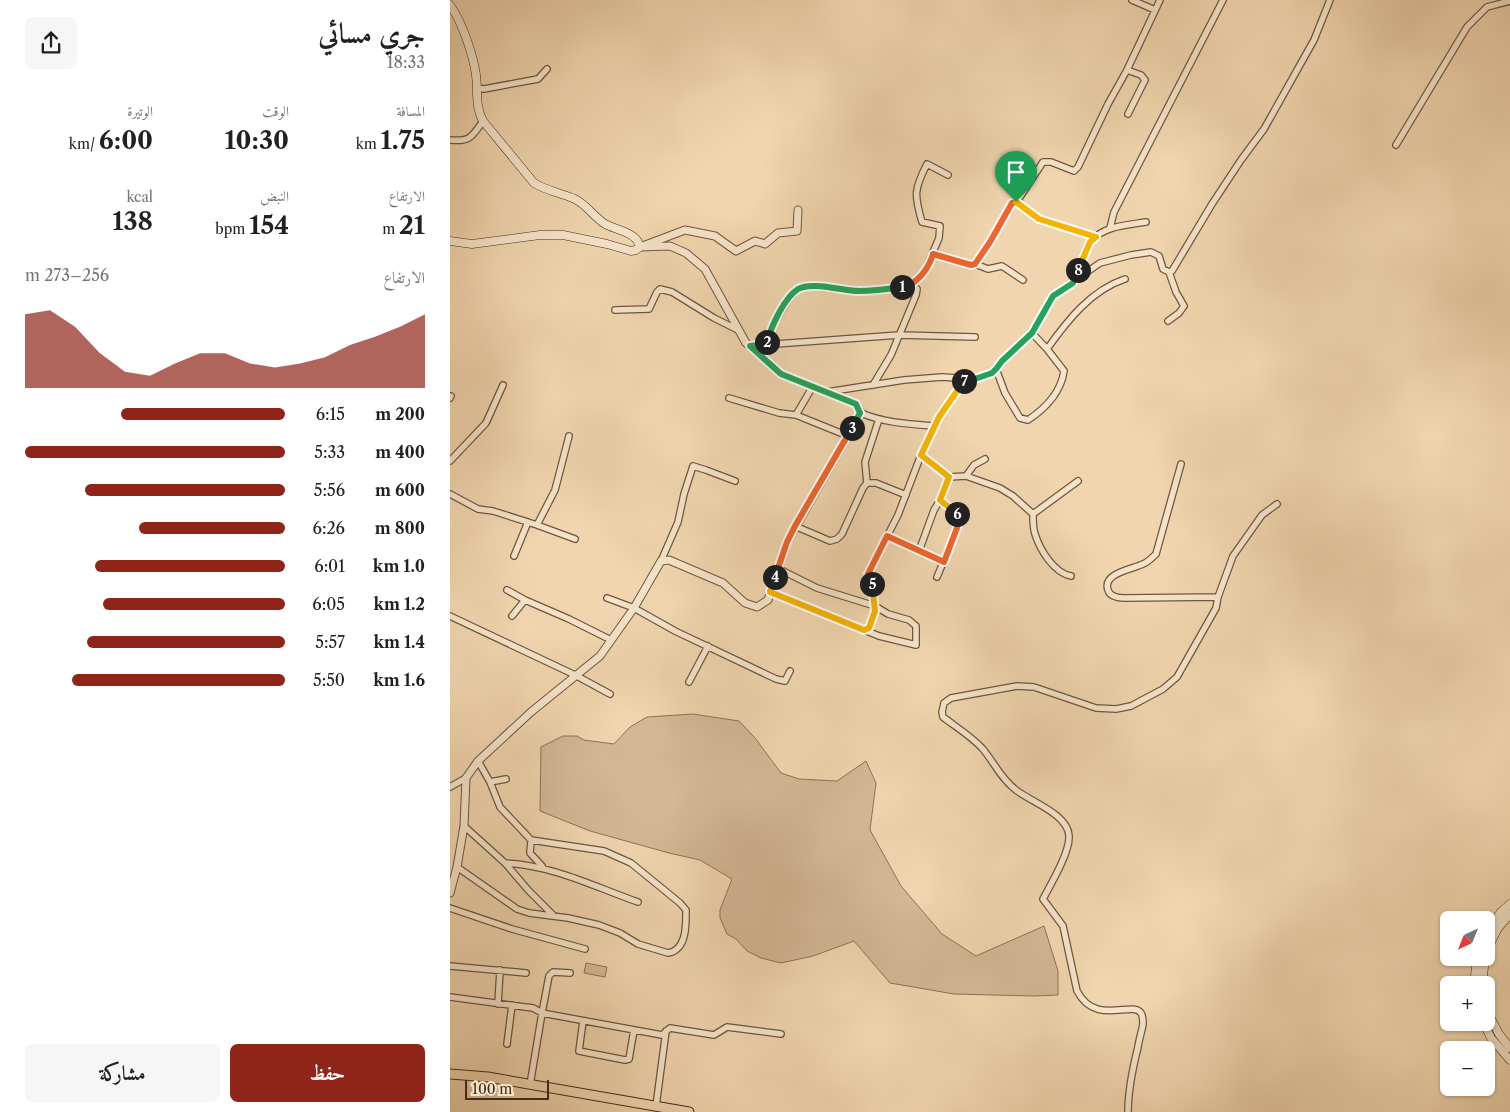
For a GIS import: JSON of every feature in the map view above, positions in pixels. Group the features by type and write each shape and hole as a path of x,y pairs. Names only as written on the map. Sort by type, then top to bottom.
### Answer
{"main road":[{"path":"450,5 473,60 478,88 479,114 483,121 534,183 545,190 576,200 604,223 635,238 639,242 640,247 631,251 563,235 540,235 472,244 450,241"},
{"path":"1495,919 1510,904"},
{"path":"1495,934 1510,914"},
{"path":"1495,1026 1510,1048"},
{"path":"1488,1031 1510,1060"},
{"path":"450,1074 488,1077 651,1108 689,1112"}],"street":[{"path":"1132,0 1155,10"},
{"path":"975,264 1012,203 1016,202 1043,162 1051,162 1074,171 1078,167 1160,0"},
{"path":"1110,228 1114,212 1223,0"},
{"path":"1169,272 1231,175 1264,129 1314,40 1330,0"},
{"path":"1396,145 1467,27 1487,7 1510,1"},
{"path":"478,88 484,89 538,79 547,69"},
{"path":"1127,70 1141,75 1145,80 1128,114"},
{"path":"450,140 467,140 483,121"},
{"path":"910,286 925,271 939,238 940,226 922,222 916,201 917,184 927,164 948,175"},
{"path":"1016,202 1039,219 1096,237"},
{"path":"640,247 685,230 715,236 736,251 755,242 765,244 778,233 797,231 798,210"},
{"path":"1073,283 1090,242 1110,228 1146,222"},
{"path":"640,247 670,246 686,253 705,269 738,330 750,346 781,374 856,404 860,413 879,419 935,426"},
{"path":"827,392 942,377 972,380 992,373 1032,333 1053,296 1100,263 1130,255 1151,252 1159,256 1163,269 1169,272 1176,292 1184,306 1179,313 1168,321"},
{"path":"933,254 988,269 1002,266 1023,280"},
{"path":"1047,349 1081,306 1112,283 1125,279"},
{"path":"766,344 770,330 788,300 798,289 808,286 861,291 915,287 917,289 916,295 891,355 873,385"},
{"path":"615,310 649,309 660,289 672,292 714,318 738,330"},
{"path":"996,369 1005,393 1020,418 1028,420 1042,411 1063,383 1064,371 1032,333"},
{"path":"750,346 899,335 975,337"},
{"path":"864,630 869,628 873,620 875,606 873,589 868,574 898,515 921,455 935,426 965,380"},
{"path":"450,461 486,423 503,385"},
{"path":"796,416 812,386"},
{"path":"729,398 796,416 848,436"},
{"path":"660,561 669,560 722,583 746,603 757,607 768,600 787,542 860,413"},
{"path":"795,526 830,540 837,539 842,534 867,483 866,462 879,419"},
{"path":"537,524 555,490 569,436"},
{"path":"921,455 949,477 966,476 1000,488 1013,496 1033,514 1035,534 1048,561 1060,572 1071,576"},
{"path":"966,476 974,466 985,458"},
{"path":"1181,464 1156,554 1146,564 1115,574 1108,580 1107,588 1109,593 1116,597 1125,598 1218,597"},
{"path":"450,788 466,778 478,761 575,675 600,656 634,608 660,561 678,522 693,466 735,481"},
{"path":"919,551 934,510 949,477"},
{"path":"1033,514 1078,481"},
{"path":"867,483 876,483 906,494"},
{"path":"450,494 478,509 493,511 537,524 575,539"},
{"path":"937,577 960,520 958,515 940,500"},
{"path":"1128,1112 1134,1062 1143,1023 1142,1015 1139,1010 1133,1008 1114,1012 1102,1011 1082,1000 1077,991 1063,926 1043,900 1068,849 1070,836 1067,828 1063,821 1016,790 1003,778 982,748 943,717 944,703 951,698 1017,686 1034,687 1096,708 1116,710 1132,706 1163,689 1177,677 1216,608 1218,597 1233,556 1262,515 1277,504"},
{"path":"514,556 528,522"},
{"path":"887,536 944,562"},
{"path":"770,592 879,636 916,645 916,626 909,620 888,614 875,606 817,588 777,568"},
{"path":"506,590 569,618 611,640"},
{"path":"608,598 634,608 675,631 776,679 785,681 790,670"},
{"path":"512,616 525,600"},
{"path":"450,616 575,675 610,694"},
{"path":"689,682 708,646"},
{"path":"457,868 517,909 529,914 554,916 599,926 620,933 638,944 668,953 679,948 684,936 686,910 680,902 631,863 604,851 531,840 500,807 490,782 478,761"},
{"path":"450,893 457,868 464,826 466,778"},
{"path":"490,782 506,779"},
{"path":"464,826 505,863 554,916"},
{"path":"531,840 530,853 543,868"},
{"path":"505,863 543,868 638,902"},
{"path":"450,908 512,929 585,950"},
{"path":"450,966 526,973"},
{"path":"498,1004 500,970"},
{"path":"530,1084 549,976 553,972 570,973"},
{"path":"450,997 534,1008 542,1013 662,1034 670,1028 714,1035 727,1027 781,1034"},
{"path":"507,1044 512,1005"},
{"path":"583,1021 579,1051 624,1060 629,1059 634,1030"},
{"path":"651,1108 666,1031"}],"shaded area":[{"path":"693,714 739,721 755,738 781,773 799,779 837,781 866,761 876,783 870,830 901,886 942,934 976,956 1044,926 1058,971 1058,995 954,994 890,983 854,941 813,956 781,963 761,958 747,951 736,939 727,934 720,918 720,910 732,879 700,860 590,831 540,811 541,747 563,736 577,736 584,740 614,744 630,727 647,717"},
{"path":"586,963 607,967 605,977 584,973"}],"route":[{"path":"1016,202 1039,219 1053,225 1096,237 1090,242 1073,283 1053,296 1032,333 1022,344 1002,361 992,373 972,380 965,380 939,417 921,455 949,477 940,500 958,515 960,520 944,562 887,536 868,574 873,589 875,611 869,628 864,630 770,592 777,568 795,526 860,413 856,404 781,374 750,346 766,344 770,330 788,300 798,289 808,286 822,286 861,291 910,286 925,271 933,254 971,265 975,264 1012,203 1016,202"}]}
